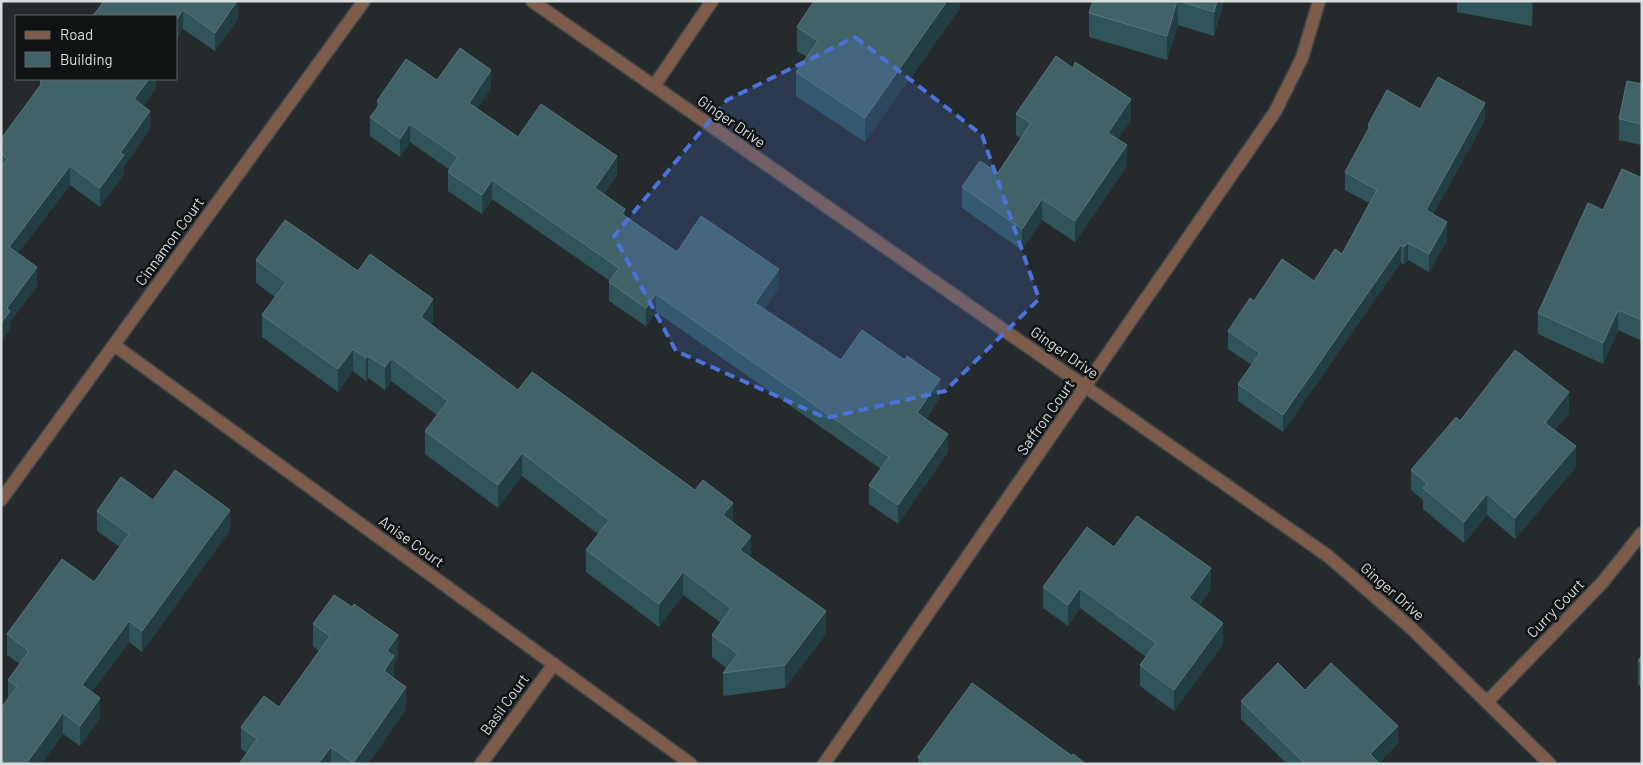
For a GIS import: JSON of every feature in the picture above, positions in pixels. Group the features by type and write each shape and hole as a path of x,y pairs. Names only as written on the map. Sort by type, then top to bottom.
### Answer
{"street":[{"name":"Cinnamon Court","path":"1,500 364,1"},
{"name":"Ginger Drive","path":"532,1 1328,556 1411,628 1550,764"},
{"path":"654,86 712,1"},
{"name":"Saffron Court","path":"824,764 1275,112 1302,58 1318,1"},
{"name":"Anise Court","path":"114,344 691,764"},
{"name":"Curry Court","path":"1487,702 1602,583 1642,533"},
{"name":"Basil Court","path":"481,764 554,664"}],"highlighted area":[{"path":"855,37 982,135 1039,299 945,391 826,418 676,351 614,236 727,100"}],"building":[{"path":"104,1 237,1 215,33 183,10 178,17 178,15 94,15"},
{"path":"814,1 947,1 865,118 796,72 818,41 797,27"},
{"path":"1093,1 1177,1 1167,36 1089,13"},
{"path":"1179,1 1217,1 1214,12"},
{"path":"460,48 491,70 469,103 518,137 541,104 617,156 595,188 625,209 622,214 677,252 701,216 779,269 755,303 841,360 862,330 905,360 907,356 940,379 917,413 948,434 898,505 869,485 889,457 656,294 646,308 609,282 619,268 492,180 482,195 448,172 458,157 410,124 400,139 370,117 380,104 377,101 406,59 437,80"},
{"path":"1056,56 1073,68 1075,62 1131,99 1108,133 1127,145 1075,221 1042,199 1022,229 962,187 980,161 998,173 1031,123 1016,114"},
{"path":"1438,77 1485,103 1426,210 1447,222 1429,254 1408,243 1404,247 1401,245 1283,415 1238,384 1260,353 1228,331 1250,298 1254,301 1282,259 1314,281 1335,249 1342,254 1377,190 1345,172 1370,126 1368,125 1387,90 1420,109"},
{"path":"148,80 134,99 150,111 120,153 124,155 100,188 70,166 9,247 37,267 7,308 10,311 1,323 1,167 8,159 1,154 1,139 42,83 40,81"},
{"path":"1627,81 1642,84 1642,124 1619,119"},
{"path":"1622,169 1642,178 1642,320 1618,310 1603,343 1538,313 1588,203 1603,210"},
{"path":"285,220 358,271 370,254 433,299 421,317 518,390 532,372 695,490 703,480 733,503 723,515 751,536 740,550 826,611 785,665 723,673 738,654 712,635 731,608 683,572 659,604 586,550 609,520 522,453 498,485 425,431 448,401 391,358 385,367 353,349 338,369 262,315 286,282 256,260"},
{"path":"1515,350 1569,392 1545,423 1576,446 1515,518 1487,494 1464,522 1423,488 1427,483 1411,470 1456,417 1460,421"},
{"path":"175,470 230,510 142,631 129,621 82,685 100,698 80,726 63,713 26,764 1,764 1,708 17,687 8,680 29,651 7,634 62,559 94,582 129,534 97,511 121,477 153,500"},
{"path":"1137,516 1211,568 1189,598 1223,623 1174,690 1140,665 1156,643 1080,588 1068,605 1043,587 1087,527 1114,547"},
{"path":"334,595 352,607 354,604 398,635 387,651 394,656 384,671 406,687 353,763 331,747 318,764 239,764 257,739 241,727 264,696 279,707 330,636 313,624"},
{"path":"1642,656 1642,664 1638,660"},
{"path":"1278,663 1305,690 1331,663 1398,726 1370,754 1380,764 1305,764 1241,701"},
{"path":"972,683 1072,756 1073,754 1086,764 927,764 918,757"}]}
